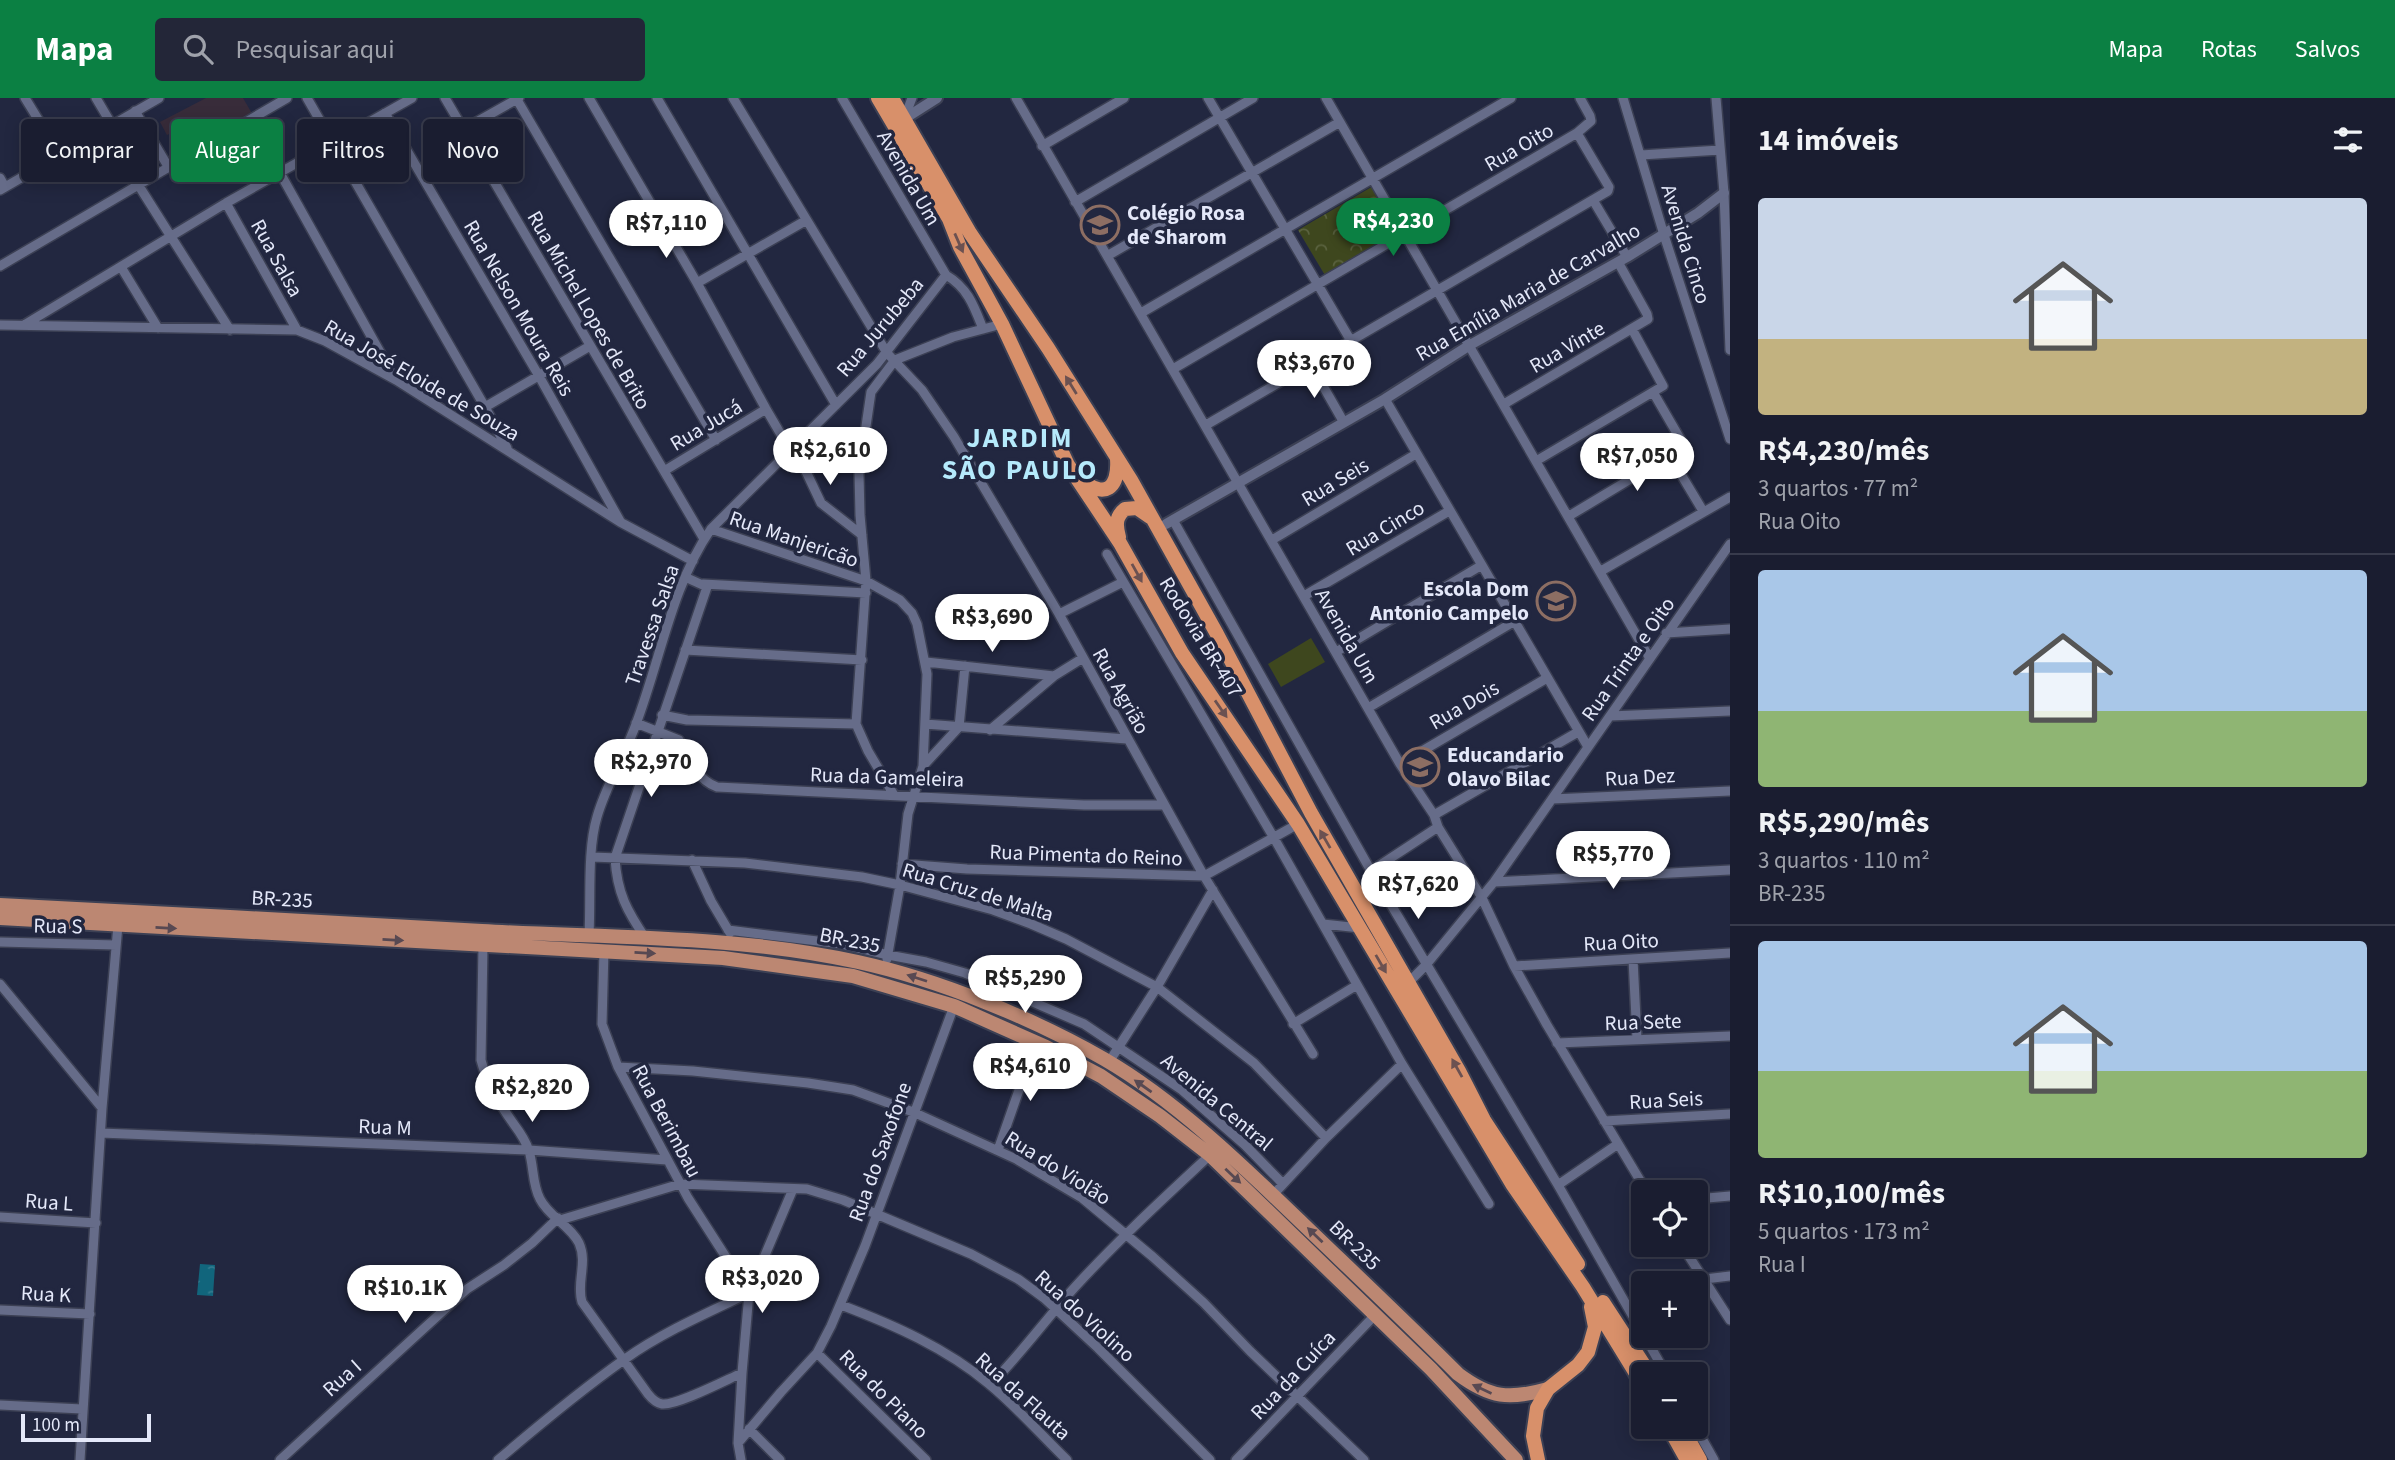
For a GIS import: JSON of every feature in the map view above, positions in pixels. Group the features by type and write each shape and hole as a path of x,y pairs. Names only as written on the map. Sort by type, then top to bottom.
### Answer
{"highway":[{"name":"Rodovia BR-407","path":"878,98 949,219 960,247 1002,324 1068,465 1120,543 1182,653 1297,824 1511,1184 1583,1287"},
{"name":"Rodovia BR-407","path":"892,98 970,233 1048,348 1118,459 1217,634 1311,813 1499,1145 1642,1362"},
{"path":"1068,465 1088,485 1104,489 1111,487 1117,478 1118,459"},
{"path":"1120,543 1118,515 1125,509 1137,509 1151,518"},
{"path":"1583,1287 1631,1365"},
{"path":"1538,1460 1533,1443 1535,1415 1541,1399 1548,1389 1578,1365 1592,1343 1594,1316 1583,1287"},
{"path":"1676,1439 1688,1460"},
{"path":"1692,1439 1708,1459"}],"main road":[{"name":"BR-235","path":"0,905 497,932 589,934 779,949 854,968 954,1006 1046,1046 1133,1097 1210,1155 1440,1377 1516,1460"},
{"name":"BR-235","path":"0,918 483,946 604,950 854,968 887,962 1030,1022 1109,1062 1241,1164 1278,1189 1458,1374 1480,1390 1500,1395 1534,1393 1548,1389"}],"street":[{"path":"25,98 38,119"},
{"path":"96,98 108,119"},
{"path":"122,119 159,98"},
{"path":"0,266 287,98"},
{"path":"307,98 319,119"},
{"path":"375,119 412,98"},
{"name":"Rua Michel Lopes de Brito","path":"445,98 457,119"},
{"path":"482,119 517,98 716,440"},
{"path":"589,98 697,283 766,409 790,450 802,463 821,503 862,535"},
{"path":"657,98 835,405"},
{"name":"Rua Agrião","path":"733,98 887,353 922,390 954,437 1059,614 1204,876 1313,1054"},
{"name":"Avenida Um","path":"842,98 946,275"},
{"path":"904,119 912,98"},
{"path":"904,119 937,98"},
{"name":"Avenida Um","path":"1016,98 1400,764 1434,815 1438,827 1482,898 1514,966 1640,1180"},
{"path":"1042,146 1124,98"},
{"path":"1208,98 1350,341"},
{"path":"1075,202 1253,98"},
{"path":"1326,98 1649,657"},
{"path":"1141,313 1511,98"},
{"name":"Rua Oito","path":"1173,369 1577,133 1591,121 1580,98"},
{"name":"Avenida Cinco","path":"1623,98 1730,439"},
{"path":"1716,98 1727,193 1730,350"},
{"path":"135,111 169,168"},
{"name":"Rua Nelson Moura Reis","path":"386,113 539,376 620,522"},
{"path":"1107,256 1340,122"},
{"path":"1206,425 1609,190 1577,133"},
{"path":"1641,155 1720,150"},
{"path":"0,178 3,189 21,178"},
{"path":"283,178 396,380"},
{"path":"22,326 264,182"},
{"path":"355,182 508,449"},
{"name":"Rua Michel Lopes de Brito","path":"494,182 704,539"},
{"path":"139,186 230,330"},
{"name":"Rua Emília Maria de Carvalho","path":"1170,522 1385,399 1470,345 1622,260 1727,193"},
{"path":"1593,201 1622,260"},
{"name":"Rua Salsa","path":"226,203 297,330"},
{"path":"697,283 805,221"},
{"name":"Rua Vinte","path":"1504,404 1648,319 1622,260"},
{"path":"121,267 158,328"},
{"name":"Rua Jurubeba","path":"704,539 887,353 946,275 958,282 970,296 983,330"},
{"path":"894,795 868,751 856,724 866,593 859,474 872,392 895,360 929,346 1002,324"},
{"name":"Rua José Eloide de Souza","path":"0,325 297,330 325,341 396,380 620,522 693,561"},
{"path":"1536,461 1663,386 1632,329"},
{"path":"485,407 590,346"},
{"path":"1311,365 1343,421"},
{"path":"1569,516 1683,447 1653,392"},
{"path":"1385,399 1588,747"},
{"name":"Rua Jucá","path":"664,471 766,409"},
{"name":"Rua Seis","path":"1272,540 1416,454"},
{"path":"1671,456 1703,511"},
{"path":"1601,572 1730,497"},
{"name":"Rua Cinco","path":"1304,596 1449,511"},
{"path":"1170,522 1371,871 1631,1311"},
{"name":"Rua Manjericão","path":"711,529 866,582 889,593 912,613 926,662 923,766"},
{"name":"Travessa Salsa","path":"636,723 685,577 704,539"},
{"name":"Rua Trinta e Oito","path":"1408,983 1494,882 1730,544"},
{"path":"1107,554 1274,838 1402,1065 1489,1205"},
{"path":"1336,652 1482,565"},
{"path":"685,577 704,585 866,593"},
{"path":"1059,614 1123,582"},
{"name":"Travessa Salsa","path":"615,858 704,585"},
{"path":"1368,708 1515,621"},
{"path":"1666,633 1730,629"},
{"path":"685,650 862,660"},
{"path":"990,730 1054,676 1083,658"},
{"path":"926,662 1054,676"},
{"path":"887,962 913,795 923,766 959,727 965,666"},
{"name":"Rua Dois","path":"1400,764 1546,678"},
{"path":"1610,716 1730,711"},
{"path":"662,715 687,720 856,724"},
{"path":"589,934 597,817 636,723"},
{"name":"Rua da Gameleira","path":"636,723 679,740 701,777 706,783 717,786 1084,805 1163,805"},
{"path":"925,724 1128,739"},
{"path":"1434,815 1578,732"},
{"name":"Rua Dez","path":"1552,799 1730,791"},
{"name":"Rua Pimenta do Reino","path":"902,864 967,869 1204,876 1297,824"},
{"path":"1371,871 1438,827"},
{"name":"Rua Cruz de Malta","path":"593,857 744,863 807,870 900,885 993,910 1031,924 1066,939 1157,987 1254,1063 1326,1138"},
{"path":"615,858 623,902 646,939"},
{"path":"692,860 735,945"},
{"path":"1494,882 1730,870"},
{"path":"1109,1062 1157,987 1213,890"},
{"path":"1323,924 1360,928"},
{"path":"80,1460 102,1108 118,925"},
{"name":"Avenida Central","path":"728,930 842,944 887,962 926,962 965,972 1084,1024 1182,1090 1245,1145 1278,1189"},
{"name":"Rua S","path":"0,942 116,945"},
{"path":"483,946 481,1060 489,1085 529,1150 540,1199 579,1242 583,1254 580,1290 582,1302 654,1401 661,1404 678,1401 741,1373"},
{"name":"Rua Berimbau","path":"604,950 602,1024 618,1067 680,1184 749,1293"},
{"name":"Rua Oito","path":"1514,966 1730,953"},
{"path":"1633,959 1637,1039"},
{"path":"0,984 102,1108"},
{"path":"1293,1024 1357,985"},
{"name":"Rua do Saxofone","path":"738,1443 817,1353 841,1306 954,1006"},
{"name":"Rua Sete","path":"1557,1042 1730,1036"},
{"path":"998,1150 1019,1090 1046,1046"},
{"path":"1278,1189 1326,1138 1402,1065"},
{"name":"Rua do Violão","path":"618,1067 835,1086 913,1112 998,1150 1082,1198 1125,1233 1203,1303 1364,1460"},
{"name":"Rua Seis","path":"1604,1121 1730,1114"},
{"name":"Rua M","path":"101,1133 529,1150 667,1160"},
{"path":"1558,1185 1618,1144"},
{"path":"990,1385 1125,1233 1210,1155"},
{"name":"Rua do Violino","path":"559,1219 680,1184 793,1189 823,1193 971,1254 1018,1279 1057,1309 1210,1460"},
{"path":"741,1460 738,1443 741,1373 749,1293 793,1189"},
{"path":"1708,1198 1730,1196"},
{"name":"Rua L","path":"0,1217 96,1223"},
{"name":"Rua I","path":"280,1460 467,1289 523,1250 559,1219"},
{"path":"1708,1279 1730,1276"},
{"path":"1708,1284 1730,1320"},
{"path":"498,1460 550,1416 624,1360 674,1329 749,1293"},
{"name":"Rua da Flauta","path":"841,1306 930,1344 990,1385 1067,1460"},
{"name":"Rua K","path":"0,1310 90,1314"},
{"name":"Rua da Cuíca","path":"1236,1460 1376,1314"},
{"name":"Rua do Piano","path":"817,1353 926,1460"},
{"path":"0,1405 82,1409"},
{"path":"749,1429 780,1460"},
{"path":"1700,1439 1708,1459"}],"shaded area":[{"path":"206,98 243,98 254,117 171,119 171,133 167,135 160,122"}],"green space":[{"path":"1375,185 1403,231 1326,277 1298,230"},
{"path":"1311,638 1325,662 1281,687 1268,664"}],"water":[{"path":"200,1264 215,1265 213,1296 197,1295"}],"place":[{"name":"Colégio Rosa de Sharom","path":"1100,225"},
{"name":"Escola Dom Antonio Campelo","path":"1556,601"},
{"name":"Educandario Olavo Bilac","path":"1420,767"}],"district":[{"name":"JARDIM SÃO PAULO","path":"1020,453"}]}
